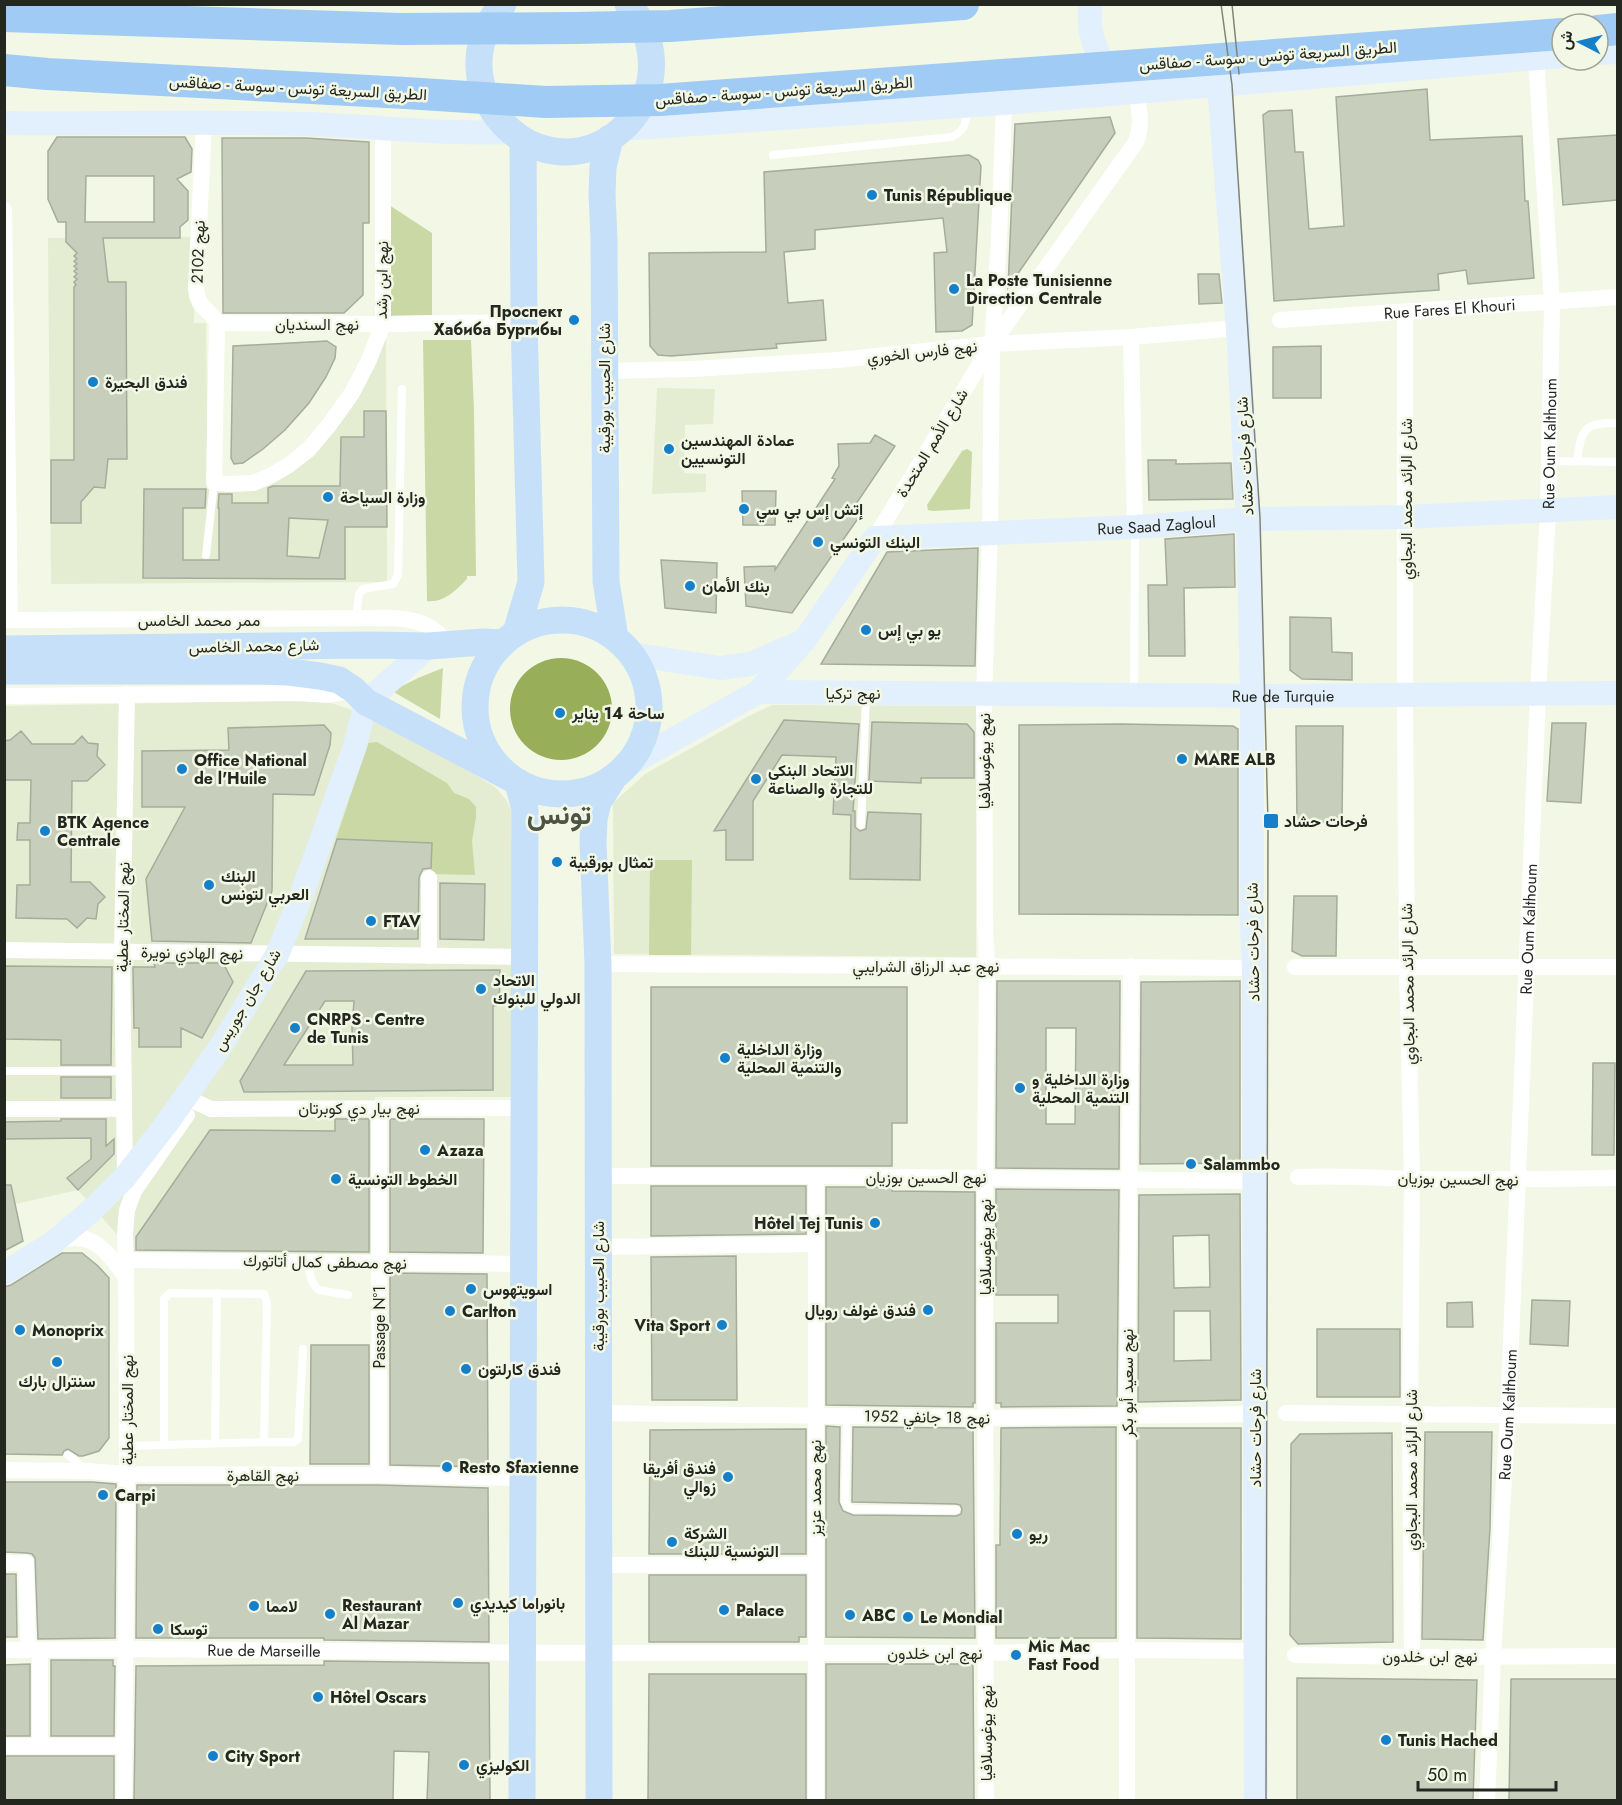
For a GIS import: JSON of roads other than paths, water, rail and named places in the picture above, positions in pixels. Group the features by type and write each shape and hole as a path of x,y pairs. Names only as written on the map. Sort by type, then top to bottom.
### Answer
{"highway":[{"path":"4,16 401,29 564,28 670,26 963,4"},
{"name":"الطريق السريعة تونس - سوسة - صفاقس","path":"4,70 546,102 660,100 1550,35"}],"main road":[{"path":"503,4 488,25 479,53 479,68 485,96 496,116 517,136 535,146 562,151 595,146 616,134 639,109 645,96 651,70 651,57 645,31 628,4"},
{"name":"شارع الحبيب بورقيبة","path":"616,134 603,167 602,194 606,582 623,646"},
{"path":"510,638 531,582 517,136"},
{"path":"566,620 584,623 600,629 623,646 639,669 646,685 648,719 637,752 620,771 605,783 575,794 557,794 527,787 505,773 489,754 479,732 476,716 478,684 493,655 510,638 532,626 549,621 566,620"},
{"name":"شارع محمد الخامس","path":"4,649 439,646 510,638"},
{"name":"شارع محمد الخامس","path":"4,671 257,671 289,672 339,680 360,696 518,782"},
{"name":"شارع الحبيب بورقيبة","path":"599,1800 607,1653 599,1565 598,964 594,819 598,802 620,771"},
{"path":"518,782 525,810 522,1800"}],"street":[{"path":"1091,4 1091,31 1097,52 1109,71 1136,91"},
{"path":"616,134 1550,57"},
{"name":"Rue Oum Kalthoum","path":"1487,1800 1493,1656 1508,1414 1538,694 1548,511 1552,303 1536,58"},
{"name":"شارع فرحات حشاد","path":"1219,85 1238,328 1248,519 1252,696 1254,968 1250,1180 1255,1414 1256,1800"},
{"name":"شارع الأمم المتحدة","path":"758,692 804,642 875,538 992,344 1136,142 1141,130 1141,120 1136,91"},
{"name":"نهج يوغوسلافيا","path":"986,1800 987,966 984,694 990,533 992,344 1004,103"},
{"name":"نهج 2102","path":"204,122 196,298 218,323"},
{"path":"4,123 307,124 517,136"},
{"name":"نهج ابن رشد","path":"214,483 253,483 289,465 309,449 352,393 369,360 383,324 383,128"},
{"path":"4,210 7,620"},
{"name":"Rue Fares El Khouri","path":"1280,320 1617,297"},
{"name":"شارع الرائد محمد البجاوي","path":"1405,312 1407,967 1412,1179 1410,1415 1412,1657"},
{"name":"نهج السنديان","path":"218,323 524,322"},
{"path":"214,483 218,323"},
{"name":"نهج فارس الخوري","path":"604,370 693,369 838,360 992,344 1131,337 1238,328"},
{"path":"1131,337 1135,527"},
{"name":"Rue Saad Zagloul","path":"875,538 1135,527 1248,519 1406,516 1617,507"},
{"name":"ممر محمد الخامس","path":"7,620 394,618 418,621 431,627 440,633 439,646"},
{"path":"623,646 720,668 750,664 804,642"},
{"path":"4,696 296,693 360,696 439,646"},
{"path":"620,771 758,692"},
{"name":"نهج تركيا","path":"758,692 949,693"},
{"name":"Rue de Turquie","path":"949,693 1405,696 1617,693"},
{"name":"نهج المختار عطية","path":"125,1177 123,951 127,694"},
{"name":"شارع جان جوريس","path":"6,1271 50,1245 91,1211 125,1177 167,1123 221,1046 277,954 300,899 355,746 360,696"},
{"path":"429,878 429,956"},
{"name":"نهج الهادي نويرة","path":"4,950 524,957"},
{"name":"نهج عبد الرزاق الشرايبي","path":"598,964 1254,968"},
{"name":"نهج سعيد أبو بكر","path":"1127,1800 1128,1179 1131,966"},
{"path":"1295,968 1617,967"},
{"name":"نهج المختار عطية","path":"124,1800 127,1474 125,1233 127,1210 134,1191 196,1102 221,1046"},
{"name":"نهج بيار دي كوبرتان","path":"196,1102 211,1109 524,1108"},
{"name":"Passage N°1","path":"379,1108 379,1475"},
{"path":"4,1109 124,1109"},
{"name":"نهج الحسين بوزيان","path":"598,1176 1250,1180"},
{"name":"نهج محمد عزيز","path":"816,1176 816,1800"},
{"name":"نهج الحسين بوزيان","path":"1298,1177 1617,1178"},
{"path":"50,1245 69,1237 83,1238 95,1243 126,1268"},
{"path":"597,1247 816,1244"},
{"name":"نهج مصطفى كمال أتاتورك","path":"126,1268 308,1262 523,1264"},
{"name":"نهج 18 جانفي 1952","path":"599,1413 985,1418 1255,1414"},
{"path":"1286,1413 1617,1416"},
{"name":"نهج القاهرة","path":"4,1470 127,1474 523,1478"},
{"path":"4,1563 27,1563 40,1746"},
{"path":"599,1565 815,1565"},
{"name":"Rue de Marseille","path":"4,1650 607,1653"},
{"name":"نهج ابن خلدون","path":"607,1653 986,1653 1127,1650 1255,1652"},
{"name":"نهج ابن خلدون","path":"1294,1655 1617,1656"},
{"path":"4,1746 125,1746"}],"lane":[{"path":"773,155 952,137 960,134 964,128 968,105"},
{"path":"356,619 359,594 363,589 393,584 398,575 402,389"},
{"path":"1577,462 1580,439 1586,429 1599,423 1617,423"},
{"path":"1549,461 1617,462"},
{"path":"206,555 214,483"},
{"path":"1134,695 1135,527"},
{"path":"861,825 866,693"},
{"path":"4,1071 124,1071"},
{"path":"308,1262 311,1281 316,1288 348,1295"},
{"path":"164,1444 164,1299 171,1293 264,1294 267,1302 264,1442"},
{"path":"215,1442 217,1293"},
{"path":"127,1446 215,1442 294,1442 298,1439 303,1349"},
{"path":"847,1416 846,1502 848,1507 853,1509 956,1510"},
{"path":"68,1455 88,1471"}],"tram line":[{"path":"1221,4 1232,85 1260,518 1268,822 1266,1800"},
{"path":"1232,4 1239,74"}],"place":[{"name":"Tunis République","path":"872,195"},
{"name":"La Poste Tunisienne Direction Centrale","path":"954,289"},
{"name":"Проспект Хабиба Бургибы","path":"574,320"},
{"name":"فندق البحيرة","path":"93,382"},
{"name":"عمادة المهندسين التونسيين","path":"669,449"},
{"name":"وزارة السياحة","path":"328,497"},
{"name":"إتش إس بي سي","path":"744,509"},
{"name":"البنك التونسي","path":"818,542"},
{"name":"بنك الأمان","path":"690,586"},
{"name":"يو بي إس","path":"866,630"},
{"name":"ساحة 14 يناير","path":"560,713"},
{"name":"MARE ALB","path":"1182,759"},
{"name":"Office National de l'Huile","path":"182,769"},
{"name":"الاتحاد البنكي للتجارة والصناعة","path":"756,779"},
{"name":"فرحات حشاد","path":"1271,821"},
{"name":"BTK Agence Centrale","path":"45,831"},
{"name":"تمثال بورقيبة","path":"557,862"},
{"name":"البنك العربي لتونس","path":"209,885"},
{"name":"FTAV","path":"371,921"},
{"name":"الاتحاد الدولي للبنوك","path":"481,989"},
{"name":"CNRPS - Centre de Tunis","path":"295,1028"},
{"name":"وزارة الداخلية والتنمية المحلية","path":"725,1058"},
{"name":"وزارة الداخلية و التنمية المحلية","path":"1020,1088"},
{"name":"Azaza","path":"425,1150"},
{"name":"Salammbo","path":"1191,1164"},
{"name":"الخطوط التونسية","path":"336,1179"},
{"name":"Hôtel Tej Tunis","path":"875,1223"},
{"name":"اسويتهوس","path":"471,1289"},
{"name":"فندق غولف رويال","path":"928,1310"},
{"name":"Carlton","path":"450,1311"},
{"name":"Vita Sport","path":"722,1325"},
{"name":"Monoprix","path":"20,1330"},
{"name":"سنترال بارك","path":"57,1362"},
{"name":"فندق كارلتون","path":"466,1369"},
{"name":"Resto Sfaxienne","path":"447,1467"},
{"name":"فندق أفريقا زوالي","path":"728,1477"},
{"name":"Carpi","path":"103,1495"},
{"name":"ريو","path":"1017,1534"},
{"name":"الشركة التونسية للبنك","path":"672,1542"},
{"name":"بانوراما كيديدي","path":"458,1603"},
{"name":"لامما","path":"254,1606"},
{"name":"Palace","path":"724,1610"},
{"name":"Restaurant Al Mazar","path":"330,1614"},
{"name":"ABC","path":"850,1615"},
{"name":"Le Mondial","path":"908,1617"},
{"name":"توسكا","path":"158,1629"},
{"name":"Mic Mac Fast Food","path":"1016,1655"},
{"name":"Hôtel Oscars","path":"318,1697"},
{"name":"Tunis Hached","path":"1386,1740"},
{"name":"City Sport","path":"213,1756"},
{"name":"الكوليزي","path":"464,1765"}],"district":[{"name":"تونس","path":"559,814"}]}
